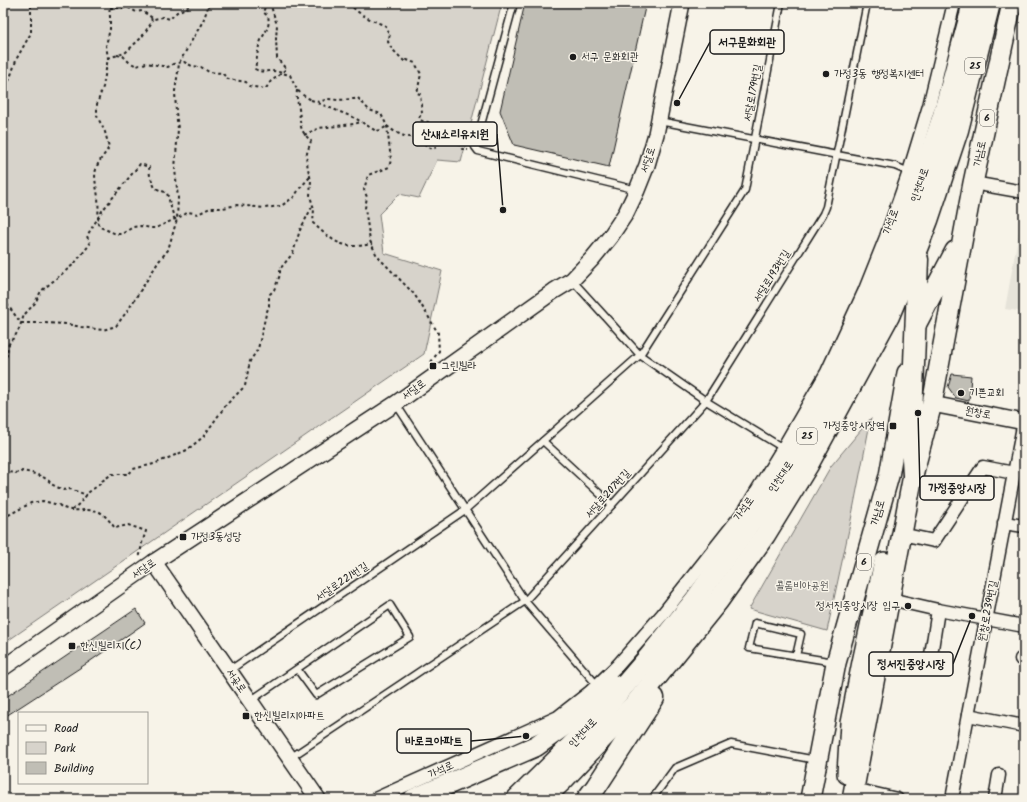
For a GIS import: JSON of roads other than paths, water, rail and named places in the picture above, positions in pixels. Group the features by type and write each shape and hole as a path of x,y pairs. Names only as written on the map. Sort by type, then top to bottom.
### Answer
{"highway":[{"name":"인천대로","path":"517,799 582,736 648,658 695,600 792,461 840,375 877,300 912,208 942,119 972,3"},
{"name":"인천대로","path":"543,799 635,704 718,601 765,535 808,465 889,316 918,246 958,130 990,3"},
{"path":"913,475 911,442 918,246"},
{"path":"586,799 596,787 718,601"},
{"path":"414,799 536,746 566,725 584,708 648,658"}],"main road":[{"name":"가남로","path":"851,796 890,599 901,534 913,475 932,404 973,183 1012,3"},
{"name":"가남로","path":"810,799 836,661 889,476 916,325 964,234"},
{"path":"851,796 850,723 862,662 911,442"},
{"path":"836,661 845,653 852,651 862,662"}],"street":[{"name":"서달로","path":"3,668 149,566 396,404 554,291 572,280 610,237 626,213 647,165 659,120 682,3"},
{"name":"가석로","path":"375,799 558,717 590,692 618,665 662,615 745,510 827,372 864,292 886,237 909,172 929,106 954,3"},
{"path":"973,183 1024,192"},
{"name":"원창로","path":"932,404 1024,422"},
{"name":"원창로239번길","path":"952,799 1024,422"},
{"path":"901,534 934,541 983,467 1014,473"},
{"path":"1004,523 1024,526"},
{"name":"서곶로","path":"149,566 229,671 318,799"},
{"path":"890,599 938,610 1024,626"},
{"path":"931,655 938,610"},
{"path":"968,715 1024,726"},
{"path":"994,799 999,775"},
{"path":"851,796 896,799"}],"lane":[{"path":"514,3 475,147 478,151 637,190"},
{"name":"서달로179번길","path":"755,139 780,3"},
{"path":"836,154 867,3"},
{"path":"659,120 895,166 909,172"},
{"path":"465,510 640,355 745,190 755,139"},
{"name":"서달로193번길","path":"706,401 823,214 826,207 836,154"},
{"path":"572,280 640,355 706,401 783,448"},
{"name":"서달로207번길","path":"524,601 706,401"},
{"path":"396,404 524,601 597,685"},
{"path":"543,441 612,505"},
{"name":"서달로221번길","path":"229,671 465,510"},
{"path":"290,758 524,601"},
{"path":"250,701 390,605 410,637 316,695 297,669"},
{"path":"796,656 801,634 755,623 749,648 796,656 836,661"},
{"path":"652,799 675,768 731,744 817,761"}],"place":[{"name":"서구 문화회관","path":"573,57"},
{"name":"가정3동 행정복지센터","path":"826,74"},
{"name":"서구문화회관","path":"677,103"},
{"name":"산새소리유치원","path":"503,210"},
{"name":"그린빌라","path":"433,366"},
{"name":"기쁜교회","path":"961,393"},
{"name":"가정중앙시장","path":"918,413"},
{"name":"가정중앙시장역","path":"893,426"},
{"name":"가정3동성당","path":"183,537"},
{"name":"정서진중앙시장 입구","path":"908,606"},
{"name":"정서진중앙시장","path":"972,616"},
{"name":"한신빌리지(C)","path":"72,646"},
{"name":"한신빌리지아파트","path":"246,716"},
{"name":"바로크아파트","path":"526,736"}],"park label":[{"name":"콜롬비아공원","path":"802,586"}]}
